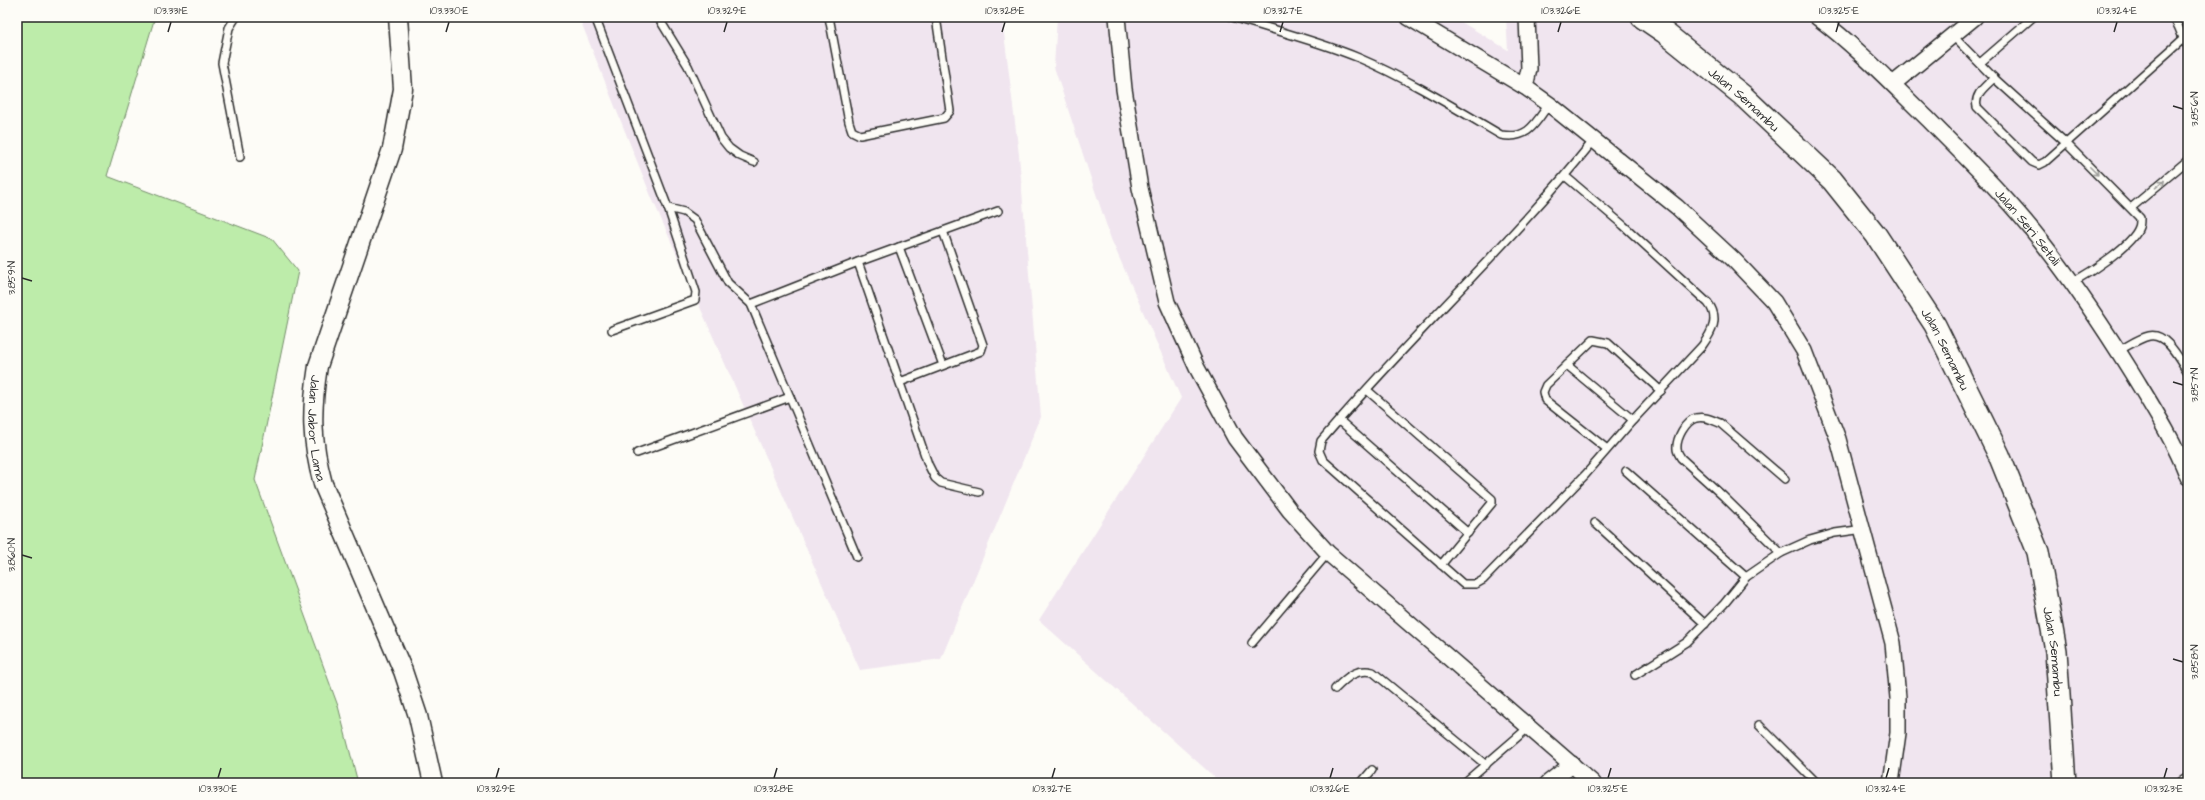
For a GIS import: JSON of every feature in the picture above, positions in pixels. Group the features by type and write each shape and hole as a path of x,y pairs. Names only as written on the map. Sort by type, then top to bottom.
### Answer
{"main road":[{"name":"Jalan Semambu","path":"1642,17 1664,32 1742,95 1832,180 1876,234 1935,326 1999,455 2038,552 2056,651 2065,783"}],"street":[{"name":"Jalan Jabor Lama","path":"398,17 404,89 399,120 392,149 318,366 313,394 312,424 315,454 323,484 403,671 418,716 433,783"},
{"path":"1117,17 1124,89 1140,188 1166,302 1197,368 1235,438 1290,511 1328,553 1593,783"},
{"path":"1408,17 1525,87 1549,104 1677,207 1734,260 1774,302 1804,351 1838,439 1864,529 1893,643 1898,698 1896,782"},
{"path":"1525,87 1530,69 1527,17"},
{"name":"Jalan Seri Setali","path":"1817,17 1862,55 1893,84 2001,193 2041,240 2073,282 2118,350 2159,417 2187,474"},
{"path":"1893,84 1975,17"},
{"path":"1548,783 1572,764"}],"lane":[{"path":"236,17 229,28 222,63 240,157"},
{"path":"595,17 668,208 696,292 695,300 612,330"},
{"path":"658,17 688,66 721,138 729,148 740,156 754,162"},
{"path":"829,17 849,122 852,131 860,135 944,118 950,111 936,17"},
{"path":"1232,17 1331,47 1361,59 1401,79 1501,134 1512,137 1522,135 1532,128 1549,104"},
{"path":"1980,63 2033,17"},
{"path":"2177,19 2182,40 2188,46"},
{"path":"1953,36 1994,78 2066,143 2140,218 2140,227 2134,235 2094,270 2073,282"},
{"path":"1994,78 1975,100 1977,107 2032,162 2039,165 2045,162 2182,40"},
{"path":"1565,176 1622,224 1713,309 1715,320 1711,333 1702,346 1633,420 1586,474 1483,580 1476,584 1463,584 1323,460 1319,451 1321,441 1468,283 1565,176 1594,140"},
{"path":"2131,208 2188,160"},
{"path":"668,208 684,212 695,220 728,283 751,304 857,557"},
{"path":"751,304 858,262 998,211"},
{"path":"900,382 981,351 983,345 943,231"},
{"path":"899,247 943,365"},
{"path":"858,262 935,478 941,483 979,492"},
{"path":"2118,350 2149,336 2157,335 2167,343 2188,372"},
{"path":"1607,449 1545,400 1543,392 1546,385 1593,340 1600,340 1608,343 1661,391"},
{"path":"1567,364 1633,420"},
{"path":"1368,390 1490,496 1492,503 1440,565"},
{"path":"637,453 790,398"},
{"path":"1781,553 1723,496 1681,458 1677,450 1679,439 1686,425 1695,418 1708,418 1720,423 1785,479"},
{"path":"1339,420 1468,533"},
{"path":"1626,471 1746,577"},
{"path":"1595,523 1705,624"},
{"path":"1634,675 1687,642 1705,624 1746,577 1781,553 1810,540 1835,533 1864,529"},
{"path":"1252,643 1328,553"},
{"path":"1335,689 1355,672 1364,670 1373,672 1486,765"},
{"path":"1759,725 1817,783"},
{"path":"1464,783 1529,727"},
{"path":"1361,783 1372,770"},
{"path":"2179,783 2188,778"}],"shaded area":[{"path":"579,17 1002,17 1019,155 1041,417 941,659 860,670 651,196"},
{"path":"1057,17 1453,17 1508,50 1506,17 2188,17 2188,783 1221,783 1039,620 1181,398 1111,239 1054,67"}],"green space":[{"path":"17,17 155,17 107,176 272,239 298,271 255,480 338,706 358,783 17,783"}]}
